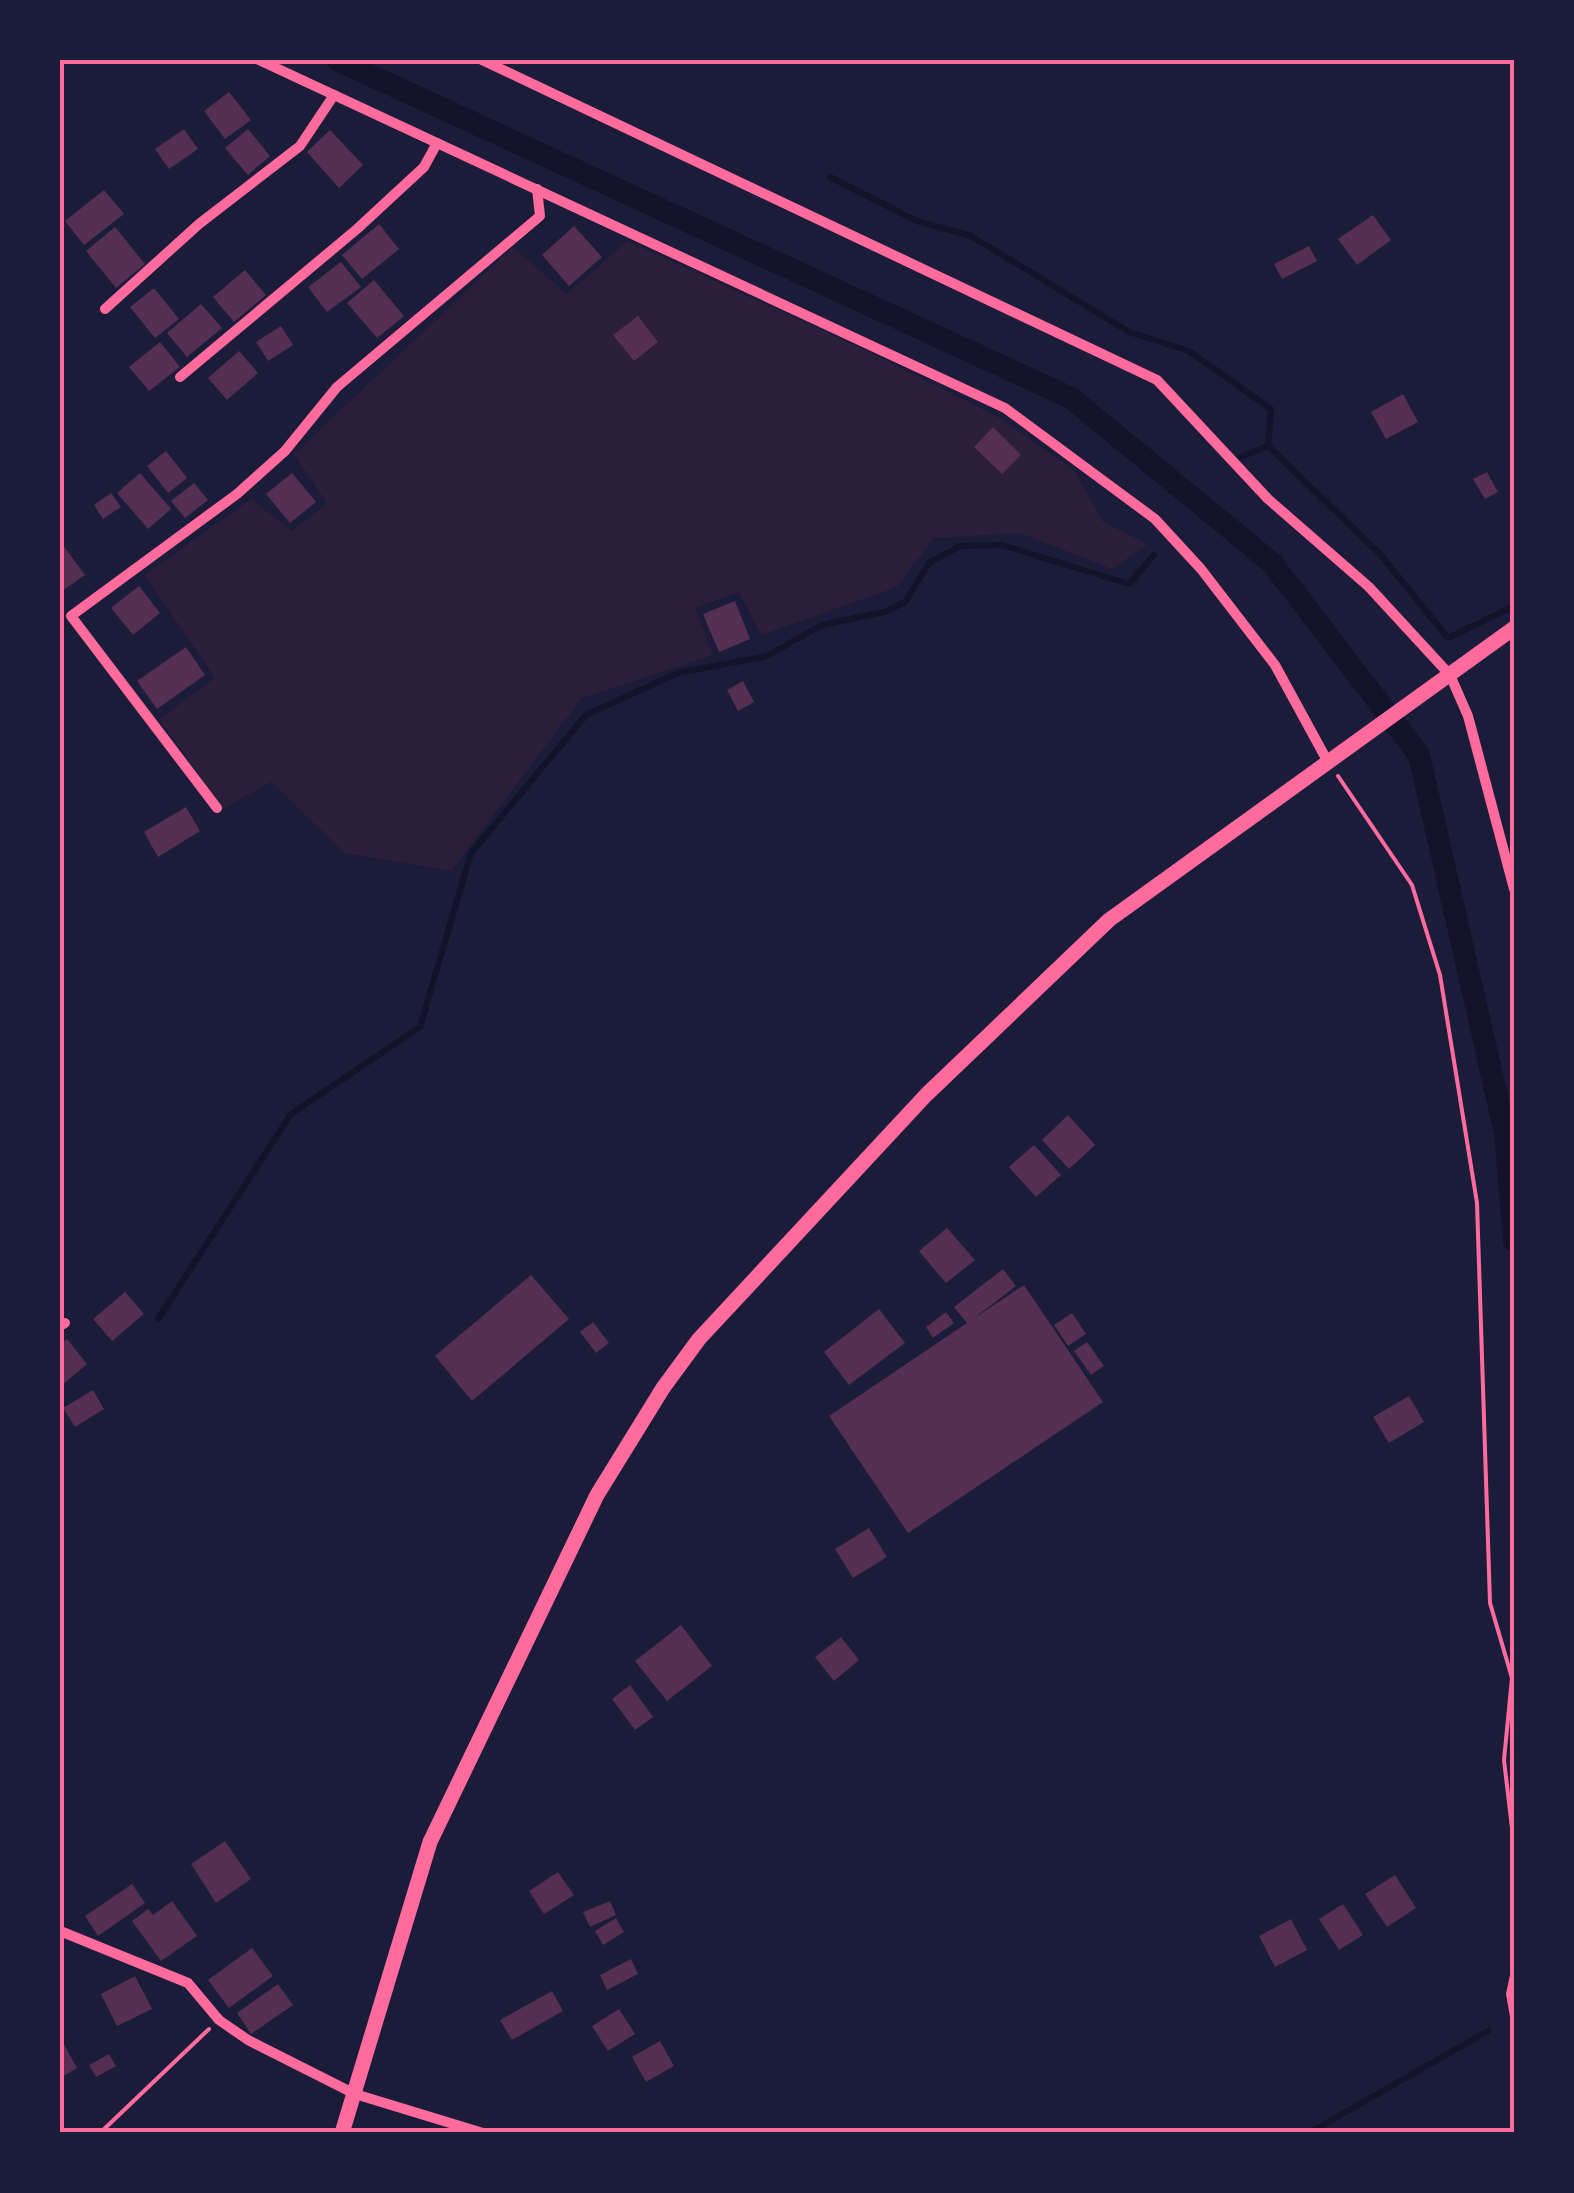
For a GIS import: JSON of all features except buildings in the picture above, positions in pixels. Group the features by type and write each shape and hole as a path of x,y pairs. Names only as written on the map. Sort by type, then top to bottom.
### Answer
{"street":[{"path":"259,60 1004,408 1154,519 1202,570 1274,665 1334,760"},
{"path":"482,60 1157,380 1268,499 1369,587 1446,678 1468,716 1514,889"},
{"path":"105,309 199,224 300,146 334,95"},
{"path":"180,377 357,229 424,167 438,143"},
{"path":"217,808 71,616 237,494 285,451 338,387 540,216 537,189"},
{"path":"342,2133 430,1842 597,1495 663,1388 700,1339 912,1109 1109,920 1514,628"},
{"path":"60,1931 188,1983 219,2020 248,2040 355,2094 483,2133"}],"path":[{"path":"1334,760 1412,885 1440,975 1478,1203 1490,1603 1512,1678 1504,1760 1514,1845"},
{"path":"1514,1966 1508,1994 1514,2028"},
{"path":"100,2133 219,2020"}],"shaded area":[{"path":"628,241 863,349 1000,418 1075,471 1103,522 1148,544 1112,569 1020,533 934,538 897,587 761,635 739,592 695,608 713,655 582,698 451,871 345,853 271,782 223,809 159,719 215,678 145,575 251,499 292,531 327,503 294,454 513,247 567,294"}],"waterway":[{"path":"337,60 1071,398 1272,563 1419,755 1505,1133 1514,1241"},
{"path":"830,177 917,221 971,236 1129,332 1189,351 1271,409 1268,446 1241,457"},
{"path":"1268,446 1380,554 1448,638 1514,606"},
{"path":"158,1319 291,1114 420,1027 471,853 586,715 678,673 767,656 822,625 884,612 905,602 929,563 960,546 1002,545 1129,584 1154,555"},
{"path":"1309,2133 1488,2031"}]}
